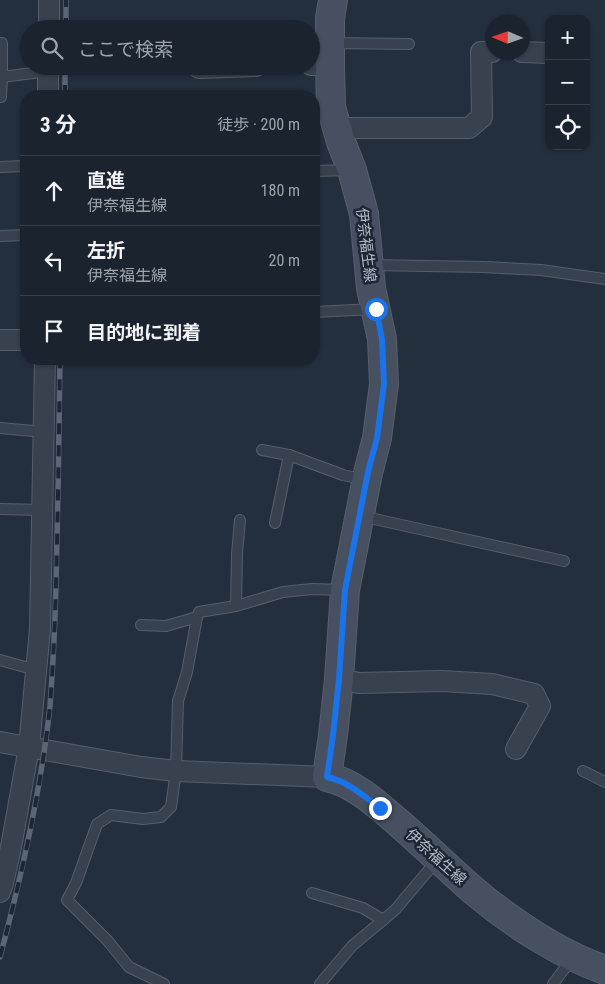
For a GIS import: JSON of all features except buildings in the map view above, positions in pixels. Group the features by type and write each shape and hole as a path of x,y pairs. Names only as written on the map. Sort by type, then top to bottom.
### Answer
{"main road":[{"name":"伊奈福生線","path":"333,0 324,58 340,142 352,170 364,214 371,288 382,339 384,384 377,438 345,590 339,679 327,777 335,778 363,794 475,892 510,918 544,941 573,957 605,970"}],"street":[{"path":"49,0 49,20"},
{"path":"337,128 470,128 482,118 481,52 485,52"},
{"path":"530,52 545,53"},
{"path":"48,75 48,90"},
{"path":"0,340 20,340"},
{"path":"0,892 11,847 28,747 40,629 45,365"},
{"path":"339,679 359,683 442,681 492,684 534,694 540,706 516,749"},
{"path":"0,742 141,767 176,771 327,777"}],"lane":[{"path":"1,97 2,43"},
{"path":"324,58 409,44"},
{"path":"2,77 20,74"},
{"path":"0,166 20,166"},
{"path":"320,171 352,170"},
{"path":"0,236 20,235"},
{"path":"369,265 541,270 605,279"},
{"path":"320,312 376,309"},
{"path":"0,428 44,432"},
{"path":"262,450 289,455 343,475 367,480"},
{"path":"275,522 289,455"},
{"path":"0,509 42,510"},
{"path":"360,516 564,561"},
{"path":"236,606 240,520"},
{"path":"164,984 129,967 108,942 67,900 76,883 97,824 110,815 142,819 161,817 171,807 176,771 178,701 187,672 198,612 236,606 283,592 312,589 345,590"},
{"path":"141,625 166,626 198,617"},
{"path":"0,660 36,670"},
{"path":"583,771 605,782"},
{"path":"320,984 352,946 395,910 438,858"},
{"path":"312,893 363,908 383,920"},
{"path":"553,984 573,957"}],"railway":[{"path":"66,0 66,20"},
{"path":"65,75 65,90"},
{"path":"0,957 30,832 50,706 56,600 60,365"}],"route":[{"path":"376,309 382,339 384,384 377,438 368,472 345,590 339,679 327,777 335,778 363,794 380,808"}]}
